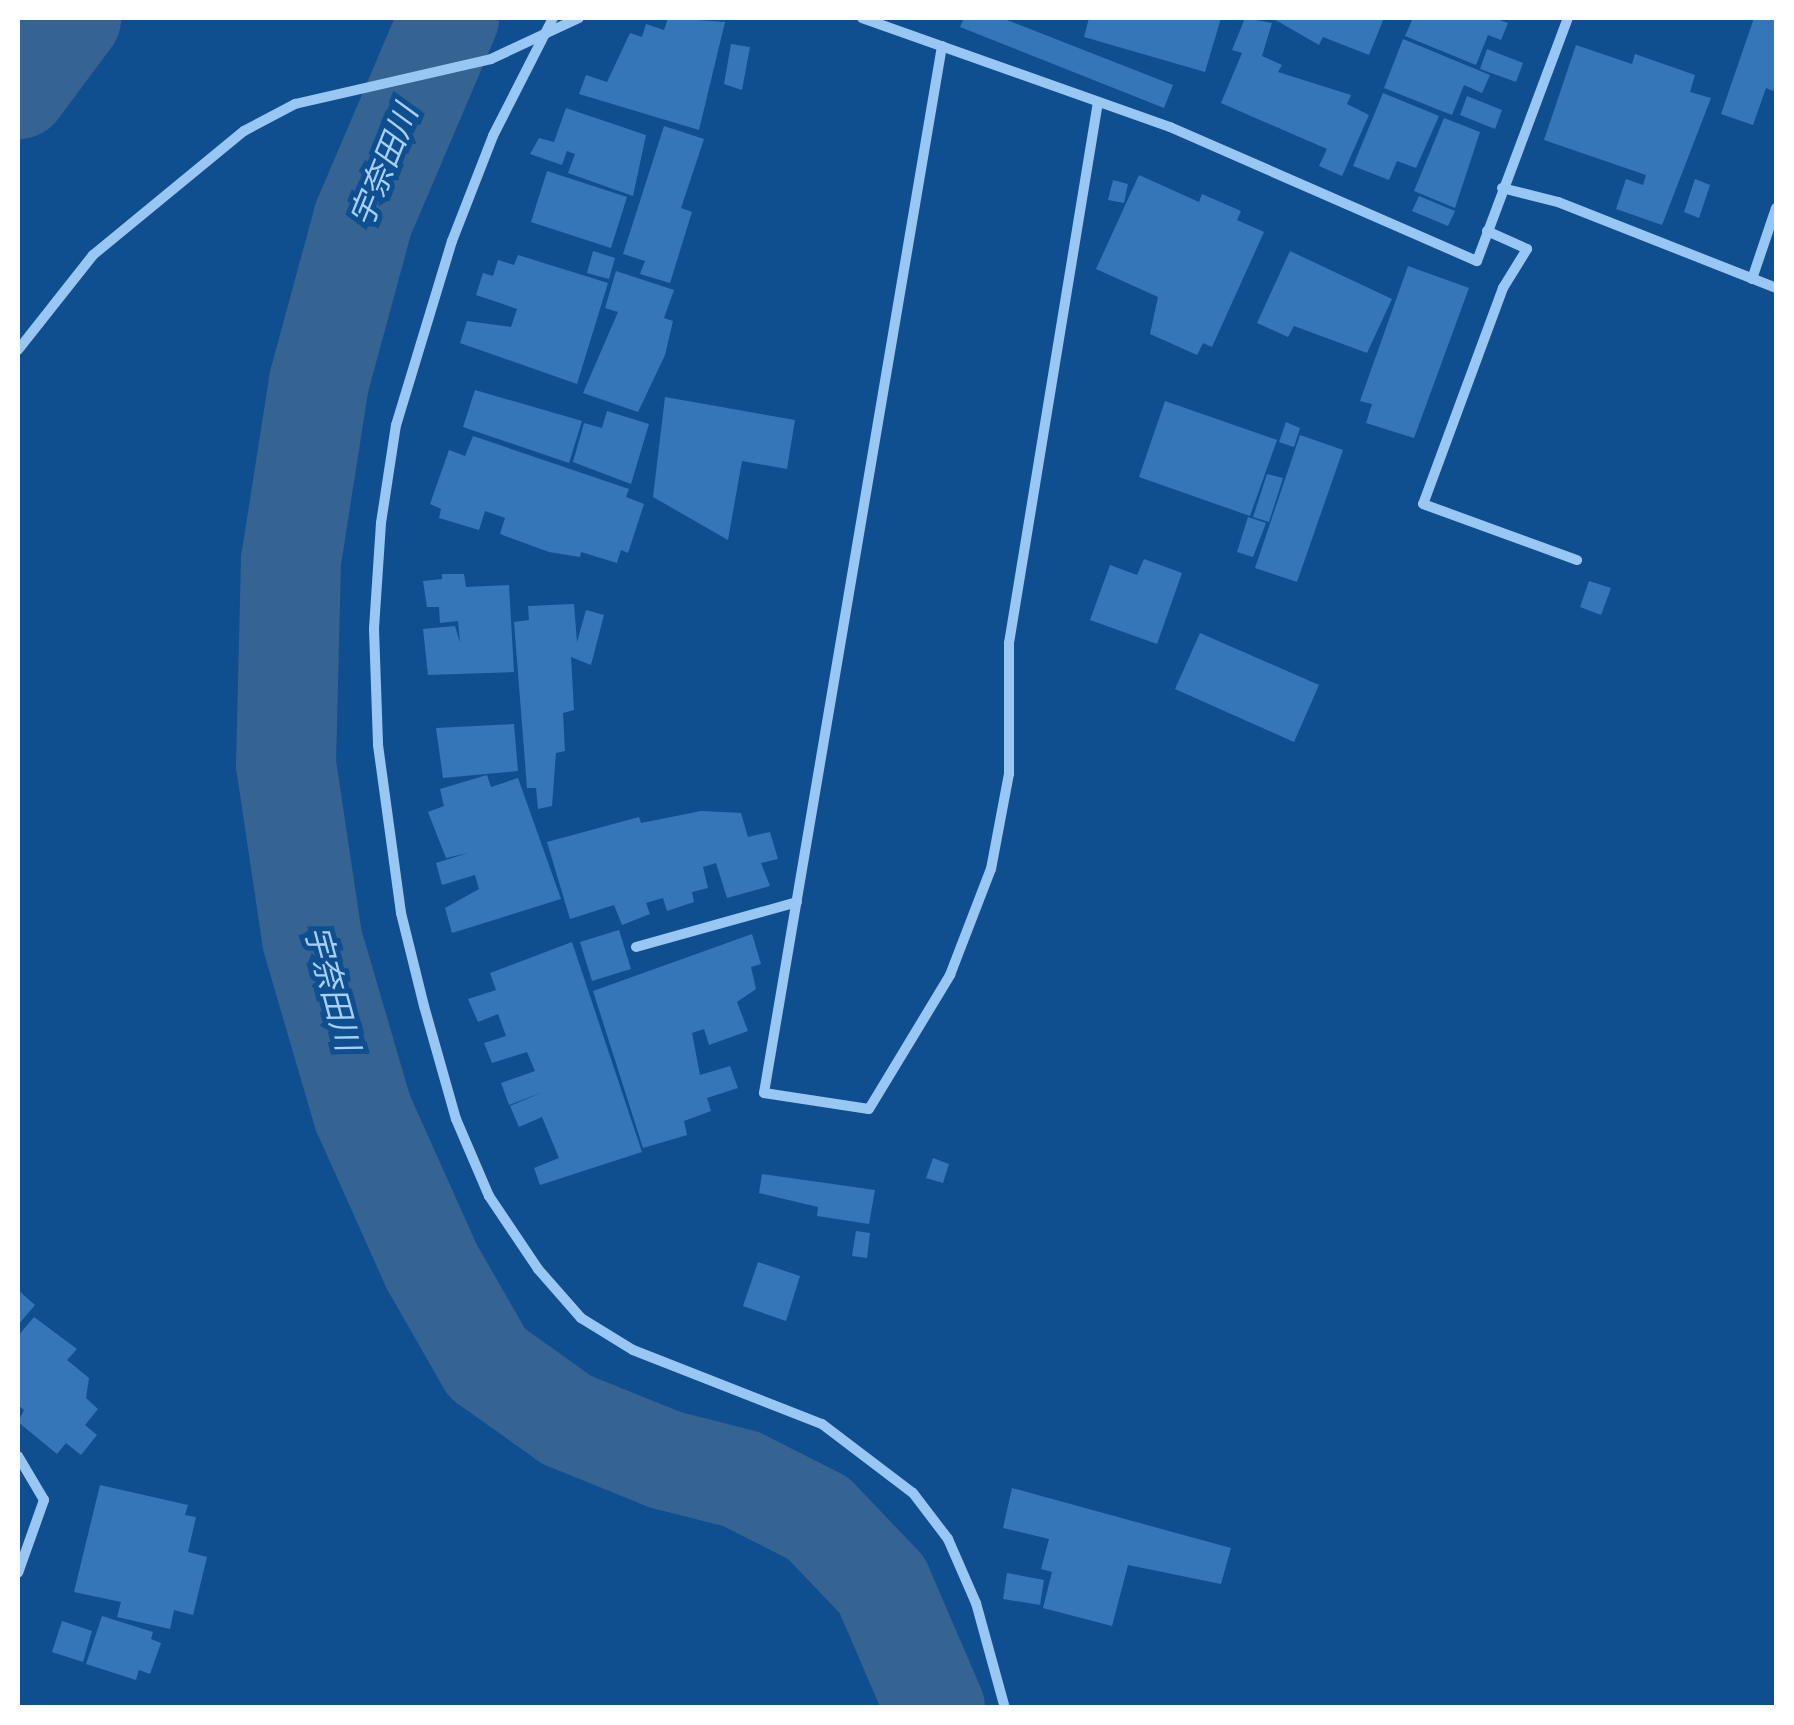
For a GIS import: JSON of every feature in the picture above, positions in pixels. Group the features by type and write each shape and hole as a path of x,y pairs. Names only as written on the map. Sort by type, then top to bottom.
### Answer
{"street":[{"path":"553,18 493,136 446,257 396,425 381,523 374,630 378,745 400,913 424,1006 456,1118 488,1196 538,1270 580,1318 633,1350 822,1424 912,1493 948,1539 976,1603 1005,1708"},
{"path":"18,350 60,290 161,194 244,130 295,104 481,61 578,18"},
{"path":"862,18 1098,102 1477,261 1568,18"},
{"path":"942,46 764,1093 869,1109 950,975 992,870 1009,774 1009,643 1098,102"},
{"path":"1502,188 1558,202 1776,288"},
{"path":"1752,279 1776,208"},
{"path":"1488,231 1526,249 1504,288 1424,504 1577,560"},
{"path":"636,947 796,902"},
{"path":"18,1456 44,1500 18,1573"}],"building":[{"path":"668,18 725,22 699,130 579,94 586,75 607,82 630,33 642,37 646,24 664,30"},
{"path":"964,18 1002,18 1173,85 1164,108 960,27"},
{"path":"1089,18 1221,18 1205,72 1084,37"},
{"path":"1245,18 1272,23 1262,56 1282,65 1278,72 1351,95 1347,104 1369,115 1342,176 1319,166 1327,149 1221,103 1242,53 1232,50"},
{"path":"1272,18 1384,18 1369,55 1323,37 1319,45"},
{"path":"1413,18 1494,18 1508,23 1501,40 1488,35 1476,65 1405,36"},
{"path":"1754,18 1776,18 1776,92 1766,88 1753,125 1721,114"},
{"path":"1403,39 1490,75 1482,93 1464,85 1452,115 1384,88"},
{"path":"731,44 750,47 742,90 724,84"},
{"path":"1576,45 1632,64 1635,54 1695,75 1690,92 1711,98 1662,225 1616,209 1626,179 1643,185 1646,175 1544,140"},
{"path":"1487,49 1523,63 1516,82 1480,69"},
{"path":"1383,93 1439,116 1416,168 1397,161 1389,180 1353,166"},
{"path":"1467,96 1502,110 1495,129 1460,115"},
{"path":"566,108 646,135 633,196 568,173 575,154 567,151 562,165 530,154 539,138 554,142"},
{"path":"1444,118 1480,132 1455,208 1414,191"},
{"path":"664,126 704,139 681,208 692,212 670,283 640,274 645,261 623,254"},
{"path":"547,171 627,197 611,248 531,222"},
{"path":"1139,175 1199,202 1202,194 1241,211 1237,220 1264,232 1212,347 1203,343 1197,355 1150,334 1158,297 1096,269"},
{"path":"1695,179 1710,185 1699,218 1684,212"},
{"path":"1113,180 1128,184 1124,203 1108,200"},
{"path":"1419,196 1455,211 1448,226 1412,211"},
{"path":"593,251 615,258 609,279 587,273"},
{"path":"1290,251 1392,299 1367,353 1294,326 1288,337 1257,323"},
{"path":"518,255 608,283 577,384 460,343 467,321 511,327 517,309 476,295 483,273 493,276 498,260 514,265"},
{"path":"1408,266 1469,288 1414,438 1366,423 1372,404 1360,401"},
{"path":"616,271 674,290 664,318 673,321 665,355 638,412 583,393 618,312 605,308"},
{"path":"475,390 582,421 569,463 463,427"},
{"path":"665,397 795,420 787,469 742,461 728,540 653,497"},
{"path":"1165,401 1277,440 1250,516 1139,477"},
{"path":"607,411 649,424 631,484 573,462 584,423 602,428"},
{"path":"1286,422 1300,428 1294,447 1279,442"},
{"path":"1300,435 1343,450 1297,582 1255,568"},
{"path":"473,436 629,489 626,497 644,504 628,553 621,550 617,563 581,552 580,557 549,552 500,534 505,518 485,511 479,530 439,518 441,509 430,504 449,450 465,456"},
{"path":"1267,474 1283,478 1269,522 1253,517"},
{"path":"1248,517 1266,523 1253,557 1237,552"},
{"path":"1144,559 1182,573 1157,644 1090,620 1110,565 1137,575"},
{"path":"442,574 464,574 466,587 509,585 514,672 428,675 423,629 455,626 460,643 458,621 440,623 439,607 427,607 423,581 442,579"},
{"path":"1589,581 1611,588 1601,615 1580,607"},
{"path":"574,604 577,642 586,610 604,615 591,665 571,657 574,710 563,713 565,751 556,753 552,806 538,809 536,788 527,788 514,622 529,620 528,606"},
{"path":"1200,633 1319,685 1294,742 1175,689"},
{"path":"514,724 518,771 443,778 436,728"},
{"path":"487,775 491,787 518,778 561,899 452,933 445,908 479,889 475,875 442,885 436,863 468,853 446,858 428,812 444,806 440,789"},
{"path":"701,811 741,813 748,837 770,832 778,859 761,863 770,886 727,898 716,863 703,867 708,888 692,892 694,902 667,911 663,898 646,903 650,914 622,925 614,905 570,919 547,842 639,817 641,823"},
{"path":"619,930 631,969 592,981 580,942"},
{"path":"752,934 761,964 751,967 756,989 737,1002 748,1031 709,1045 704,1029 692,1033 700,1075 730,1066 738,1088 707,1098 711,1111 684,1121 687,1135 643,1148 593,991"},
{"path":"572,942 642,1152 540,1185 534,1168 559,1158 542,1117 519,1127 510,1106 543,1092 509,1105 501,1083 535,1071 527,1052 492,1063 484,1043 506,1036 498,1014 478,1022 468,999 496,990 490,973"},
{"path":"933,1158 949,1164 943,1183 926,1178"},
{"path":"762,1174 875,1190 869,1224 817,1216 818,1207 759,1193"},
{"path":"856,1231 870,1233 867,1258 852,1256"},
{"path":"758,1262 800,1276 786,1321 743,1306"},
{"path":"18,1290 35,1305 18,1325"},
{"path":"34,1317 77,1349 67,1360 89,1378 86,1398 98,1409 85,1425 97,1435 81,1455 66,1443 57,1454 18,1422 24,1410 18,1405 18,1336"},
{"path":"100,1485 188,1505 185,1515 196,1517 188,1552 207,1557 193,1615 174,1610 170,1629 117,1617 121,1602 74,1592"},
{"path":"1012,1488 1231,1548 1221,1584 1128,1565 1112,1626 1043,1608 1052,1572 1041,1569 1049,1539 1003,1528"},
{"path":"1007,1573 1044,1580 1040,1605 1003,1599"},
{"path":"102,1616 153,1632 151,1639 161,1643 150,1674 139,1670 136,1680 86,1664"},
{"path":"62,1621 92,1631 83,1662 52,1652"}],"waterway":[{"path":"18,89 71,18"},
{"name":"宇奈田川","path":"449,18 363,220 319,382 291,560 286,764 312,939 363,1113 432,1267 487,1363 567,1420 666,1460 741,1479 818,1518 882,1585 935,1708"}]}
